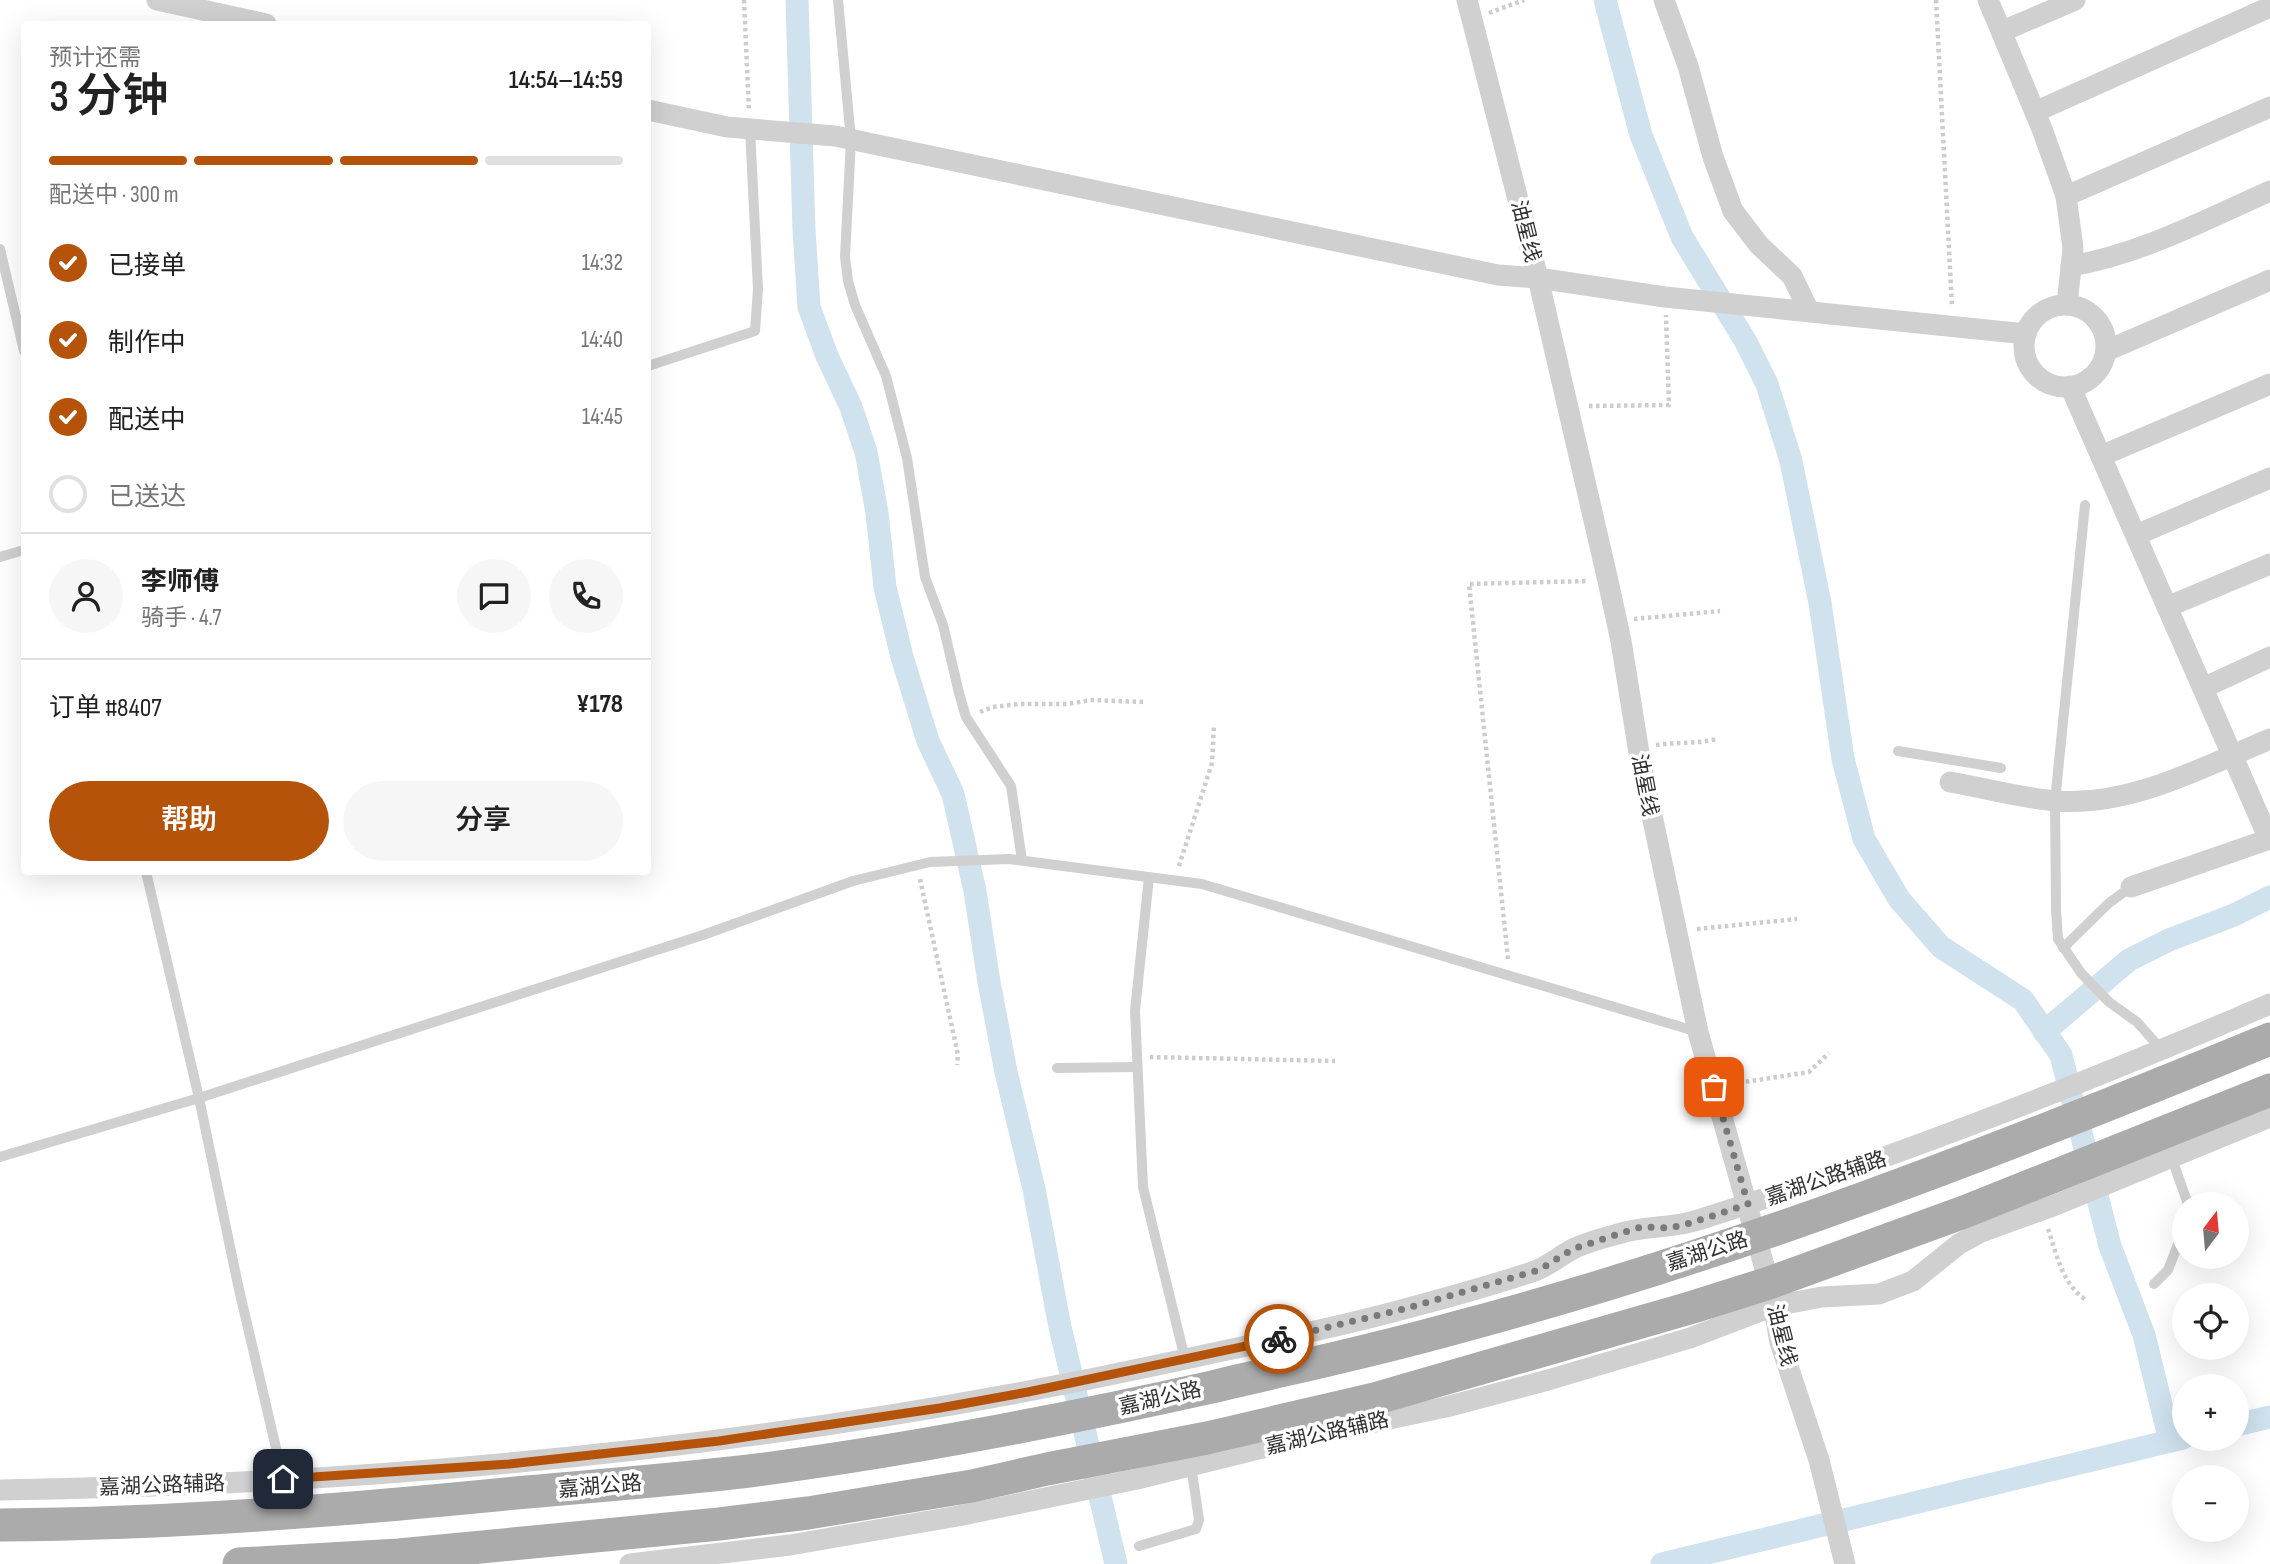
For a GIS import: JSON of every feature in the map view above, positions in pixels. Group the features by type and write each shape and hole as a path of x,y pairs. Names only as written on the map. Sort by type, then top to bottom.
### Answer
{"main road":[{"name":"嘉湖公路","path":"0,1525 164,1521 292,1514 751,1470 888,1450 1115,1409 1453,1329 1558,1299 1752,1219 2037,1116 2142,1073 2270,1039"},
{"path":"239,1564 313,1563 732,1523 960,1488 1052,1482 1134,1466 1693,1307 1772,1294 1964,1212 2049,1198 2162,1152 2270,1090"}],"street":[{"path":"157,0 252,21"},
{"path":"1664,0 1688,66 1713,157 1733,211 1759,246 1791,276 1809,311"},
{"path":"1988,0 2003,31 2066,196 2073,248 2067,305"},
{"path":"2003,31 2075,0"},
{"path":"2035,112 2270,7"},
{"name":"油星线","path":"1470,10 1538,278 1608,581 1638,748 1698,1032 1772,1294 1780,1342 1823,1476 1845,1564"},
{"path":"2066,196 2270,107"},
{"path":"651,111 727,127 843,138 1498,275 1538,278 1671,298 2026,334"},
{"path":"2071,266 2107,260 2134,251 2270,191"},
{"path":"2106,351 2270,280"},
{"path":"2067,305 2092,315 2101,325 2106,351 2102,364 2094,375 2083,383 2057,386 2044,381 2034,372 2024,347 2026,334 2041,312 2067,305"},
{"path":"2101,456 2270,384"},
{"path":"2070,386 2270,839 2131,887"},
{"path":"2136,536 2270,478"},
{"path":"2167,607 2270,564"},
{"path":"2203,688 2270,657"},
{"path":"1958,783 2055,801 2090,801 2142,791 2270,739"},
{"path":"2142,1073 2162,1050 2270,1004"},
{"path":"2162,1152 2270,1118"},
{"name":"嘉湖公路辅路","path":"1134,1466 1191,1465 1446,1407 1548,1380 1690,1338 1772,1294 1822,1297 1879,1294 1913,1280 1959,1244 2049,1198"},
{"name":"嘉湖公路辅路","path":"0,1490 193,1485 509,1464 620,1453 940,1408 1109,1376 1408,1308 1539,1270 1573,1249 1641,1227 1669,1228 1691,1223 1752,1219"},
{"path":"630,1564 790,1545 958,1516 1052,1482"}],"lane":[{"path":"838,0 845,257 848,281 855,305 886,376 907,458 925,577 943,625 967,717 1011,786 1022,860"},
{"path":"651,365 755,331 758,289 758,130"},
{"path":"0,249 21,338"},
{"path":"2085,505 2055,801 2058,939 2081,972 2109,1002 2137,1022 2162,1050"},
{"path":"0,557 21,551"},
{"path":"1898,751 2001,768"},
{"path":"1958,783 1968,763"},
{"path":"0,1157 199,1098 690,939 853,881 930,862 1022,860 1202,884 1698,1032"},
{"path":"147,875 292,1514"},
{"path":"1149,877 1135,1011 1143,1186 1185,1359"},
{"path":"2063,948 2109,903 2131,887"},
{"path":"1057,1069 1136,1062"},
{"path":"2162,1152 2182,1192"},
{"path":"2154,1284 2168,1270 2172,1260"},
{"path":"1139,1546 1196,1529 1199,1520 1191,1465"}],"path":[{"path":"744,0 758,130"},
{"path":"1470,10 1524,0"},
{"path":"1936,0 1953,326"},
{"path":"1567,406 1669,405 1671,298"},
{"path":"1503,973 1509,958 1469,584 1608,581"},
{"path":"1616,620 1720,611"},
{"path":"967,717 993,707 1019,704 1067,704 1092,699 1143,702"},
{"path":"1175,880 1212,762 1214,725"},
{"path":"1638,748 1677,742 1702,743 1717,739"},
{"path":"916,865 958,1055 957,1065"},
{"path":"1675,932 1797,919"},
{"path":"1714,1087 1809,1072 1829,1053"},
{"path":"1136,1062 1335,1061"},
{"path":"2049,1198 2065,1277 2074,1292 2086,1300"}],"waterway":[{"path":"797,0 809,307 827,356 851,407 866,452 877,513 885,587 902,657 928,741 953,794 975,891 1006,1072 1034,1189 1060,1327 1116,1564"},
{"path":"1605,0 1641,135 1682,237 1746,342 1767,384 1791,461 1820,603 1843,759 1864,839 1899,899 1941,947 2023,1000 2061,1055 2110,1246 2144,1335 2170,1441"},
{"path":"2044,1032 2129,960 2270,897"},
{"path":"2249,1422 2270,1417"},
{"path":"1662,1564 2172,1441"}],"way so far":[{"path":"1279,1339 1408,1308 1539,1270 1573,1249 1641,1227 1669,1228 1748,1204 1714,1087"}],"route":[{"path":"283,1479 509,1464 719,1441 1028,1392 1279,1339"}]}
